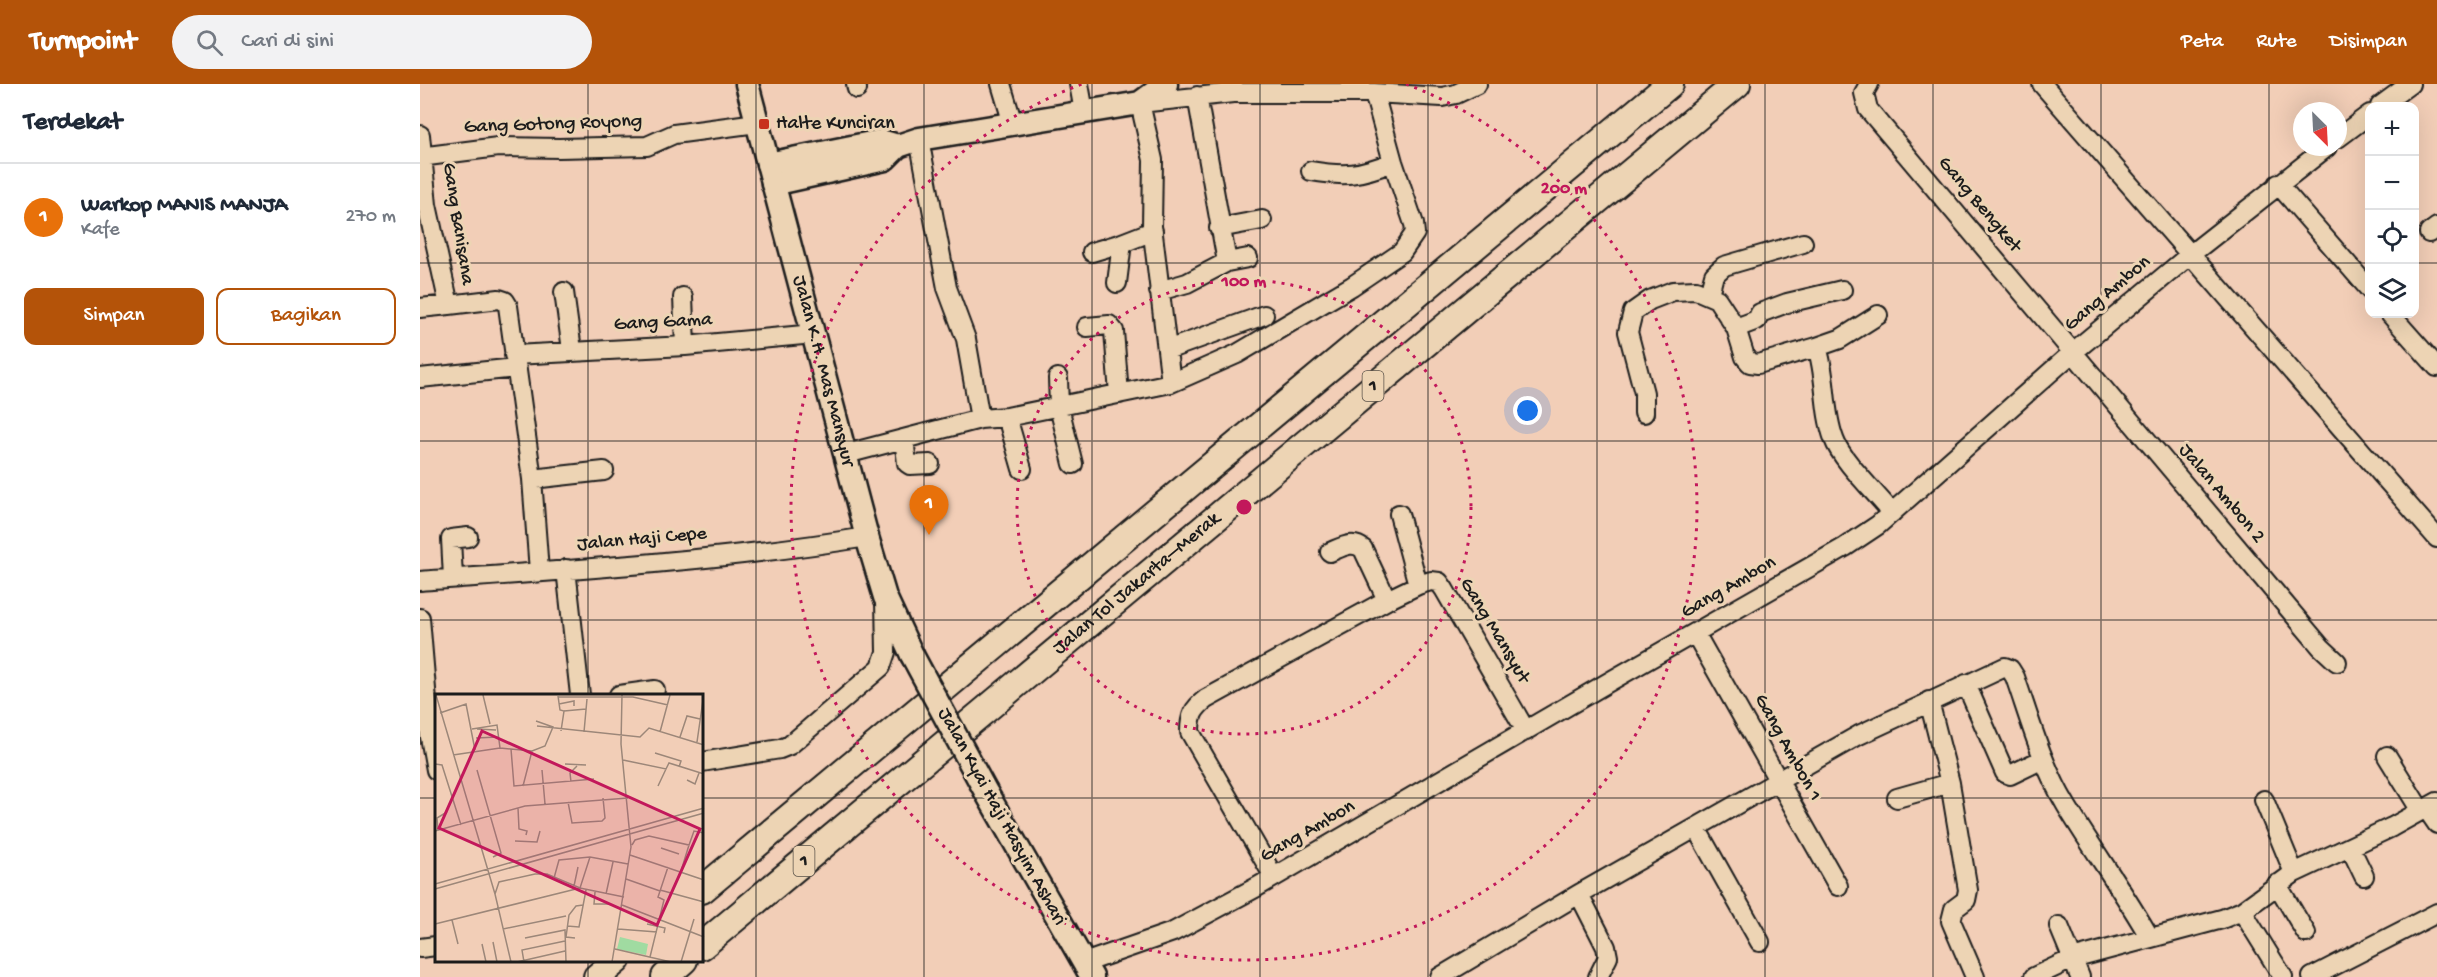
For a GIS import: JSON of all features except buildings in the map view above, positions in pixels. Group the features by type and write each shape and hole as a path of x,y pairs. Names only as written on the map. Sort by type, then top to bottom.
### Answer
{"highway":[{"name":"Jalan Tol Jakarta–Merak","path":"704,888 1670,84"},
{"name":"Jalan Tol Jakarta–Merak","path":"704,944 1737,84"},
{"path":"597,977 615,962"},
{"path":"665,977 682,962"}],"main road":[{"name":"Jalan K.H. Mas Mansyur","path":"747,84 867,537 885,597 912,655"},
{"path":"770,174 881,141 909,143 1140,103 1166,84"},
{"name":"Jalan Kyai Haji Hasyim Ashari","path":"912,655 986,792 1088,970"}],"street":[{"path":"1001,84 1013,124"},
{"path":"1080,84 1084,112"},
{"path":"1171,383 1153,231 1153,160 1140,103 1233,93 1374,93 1442,97 1456,94 1477,84"},
{"name":"Gang Bengket","path":"1869,84 1864,93 1868,109 2072,353"},
{"path":"2042,84 2437,538"},
{"path":"2385,102 2410,84"},
{"path":"846,454 980,419 1007,417 1171,383 1237,354 1402,252 1414,233 1414,224 1393,162 1374,93"},
{"path":"1197,96 1219,228 1227,262"},
{"path":"2347,131 2365,118"},
{"name":"Gang Gotong Royong","path":"422,157 498,147 647,146 674,134 757,123"},
{"name":"Gang Banisana","path":"420,135 427,205 449,305 499,299 505,301 508,306 515,362"},
{"path":"909,143 947,288 966,339 980,419"},
{"name":"Gang Ambon","path":"1088,970 1173,932 1274,878 1845,547 1892,513 2072,353 2314,156"},
{"path":"1311,171 1341,176 1368,172 1393,162"},
{"path":"2278,184 2365,284"},
{"path":"1219,228 1262,220"},
{"path":"1092,252 1153,231"},
{"path":"1117,283 1122,243"},
{"path":"1709,294 1714,275 1724,266 1803,243"},
{"path":"1159,291 1187,284 1227,262 1248,258"},
{"path":"1644,413 1644,393 1628,332 1633,312 1650,300 1673,291 1695,290 1709,294 1717,299 1736,328 1745,357 1750,363 1758,364 1840,339 1878,315"},
{"path":"1736,328 1753,322 1760,313 1842,290"},
{"path":"564,292 572,350"},
{"path":"683,297 685,346"},
{"path":"420,308 449,305"},
{"path":"1167,350 1264,315"},
{"path":"2394,318 2437,367"},
{"path":"1087,327 1109,325 1114,331 1119,394"},
{"name":"Gang Gama","path":"420,378 572,350 685,346 814,334"},
{"path":"1817,347 1824,371 1830,427 1834,442 1892,513"},
{"name":"Jalan Ambon 2","path":"2072,353 2313,639 2337,662"},
{"path":"515,362 532,479 539,571"},
{"path":"1058,378 1059,406 1073,464"},
{"path":"1007,417 1022,469"},
{"path":"904,439 907,463 910,465 930,464"},
{"path":"532,479 604,471"},
{"path":"1274,878 1190,732 1190,720 1195,707 1206,699 1418,585 1399,514"},
{"path":"453,578 451,539 468,537"},
{"name":"Jalan Haji Cepe","path":"420,581 700,559 793,549 867,537"},
{"path":"1330,552 1352,544 1363,549 1387,600"},
{"path":"566,569 580,694"},
{"name":"Gang Mansyut","path":"1418,585 1431,581 1439,582 1526,730"},
{"path":"704,762 790,745 881,667 886,652 885,597"},
{"path":"420,618 430,737 435,765"},
{"name":"Gang Ambon 1","path":"1695,633 1838,886"},
{"path":"1440,977 1579,894 1871,729 1992,671 2005,667 2010,669 2043,759 2066,804 2150,938"},
{"path":"1965,684 2005,773 2010,775 2043,759"},
{"path":"626,694 655,690"},
{"path":"1929,701 1950,783 1968,890 1966,900 1954,909 1952,921 1975,977"},
{"path":"2387,756 2428,807 2437,825"},
{"path":"1897,798 1950,783"},
{"path":"2264,800 2294,873"},
{"path":"2034,977 2072,959 2222,919 2242,911 2294,873 2428,807"},
{"path":"1696,828 1760,942"},
{"path":"2350,847 2364,876"},
{"path":"2277,884 2306,933"},
{"path":"1579,894 1606,947 1608,957 1598,977"},
{"path":"2242,911 2283,977"},
{"path":"2312,977 2437,913"},
{"path":"2059,926 2080,977"},
{"path":"420,948 435,946"}],"place":[{"name":"Halte Kunciran","path":"764,124"},
{"name":"Warkop MANIS MANJA","path":"929,535"}]}
